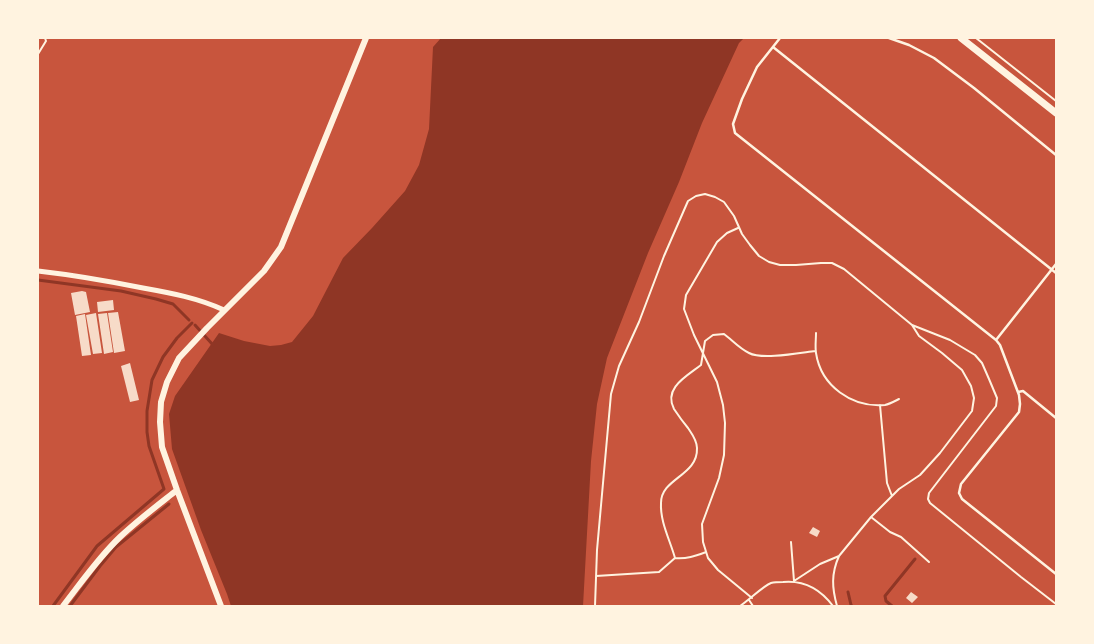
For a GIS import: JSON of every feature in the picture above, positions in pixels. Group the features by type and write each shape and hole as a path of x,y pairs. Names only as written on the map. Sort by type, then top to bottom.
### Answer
{"main road":[{"path":"961,38 1056,113"}],"street":[{"path":"221,606 162,447 161,402 167,382 179,358 264,271 281,247 366,38"},
{"path":"38,271 182,295 224,310"},
{"path":"63,606 119,538 177,490"}],"lane":[{"path":"780,38 757,67 733,124 735,133 996,340 1018,392 1019,412 962,484 959,493 962,499 1056,574"},
{"path":"889,38 909,45 934,58 1056,155"},
{"path":"773,47 1056,273"},
{"path":"996,340 1056,264"},
{"path":"1018,392 1023,391 1056,418"}],"path":[{"path":"38,54 46,40 44,38"},
{"path":"976,38 1056,101"},
{"path":"595,606 596,550 611,394 619,366 688,201 696,196 705,194 724,202 750,245 759,256 769,262 796,265 832,263 844,269 912,325 919,336 962,370 972,386 974,398 972,411 940,453 920,475 899,489 871,517 839,556 834,566 832,579 837,606"},
{"path":"739,227 727,233 717,242 686,295 684,309 717,382 725,423 724,454 719,478 702,524 703,542 708,558 718,570 751,599 753,606"},
{"path":"816,333 815,352 819,364 834,388 846,398 859,403 880,405 887,405 899,399"},
{"path":"675,558 663,522 660,501 663,492 669,485 687,472 695,461 697,448 694,436 674,409 671,400 672,391 678,383 701,365 705,341 713,335 724,334 749,353 757,356 815,352"},
{"path":"880,405 887,483 892,496"},
{"path":"871,517 890,532 901,537 929,562"},
{"path":"791,542 794,581"},
{"path":"596,576 659,572 675,558 685,559 706,552"},
{"path":"794,581 820,564 839,556"},
{"path":"740,606 771,583 794,581 809,586 822,594 833,606"}],"shaded area":[{"path":"441,38 744,38 739,43 702,123 607,358 597,404 591,461 583,606 231,606 172,449 169,414 175,396 219,333 244,341 270,346 281,345 292,342 313,316 343,258 405,191 419,165 429,129 433,47"}],"building":[{"path":"86,292 90,312 75,315 71,293"},
{"path":"113,300 114,310 98,312 97,302"},
{"path":"118,312 125,351 114,353 108,313"},
{"path":"96,313 102,353 93,354 86,315"},
{"path":"107,313 113,352 104,354 98,314"},
{"path":"85,314 91,355 82,356 76,316"},
{"path":"130,363 139,400 130,402 121,366"},
{"path":"813,527 820,531 817,537 809,533"},
{"path":"911,592 918,597 912,603 906,598"}],"waterway":[{"path":"38,280 121,291 156,299 173,304 189,320"},
{"path":"53,606 97,546 164,489 149,446 147,432 147,411 152,380 163,357 177,338 192,323"},
{"path":"195,325 213,345"},
{"path":"70,606 116,547 169,504"},
{"path":"892,606 886,601 885,596 915,559"},
{"path":"848,592 852,606"}]}
